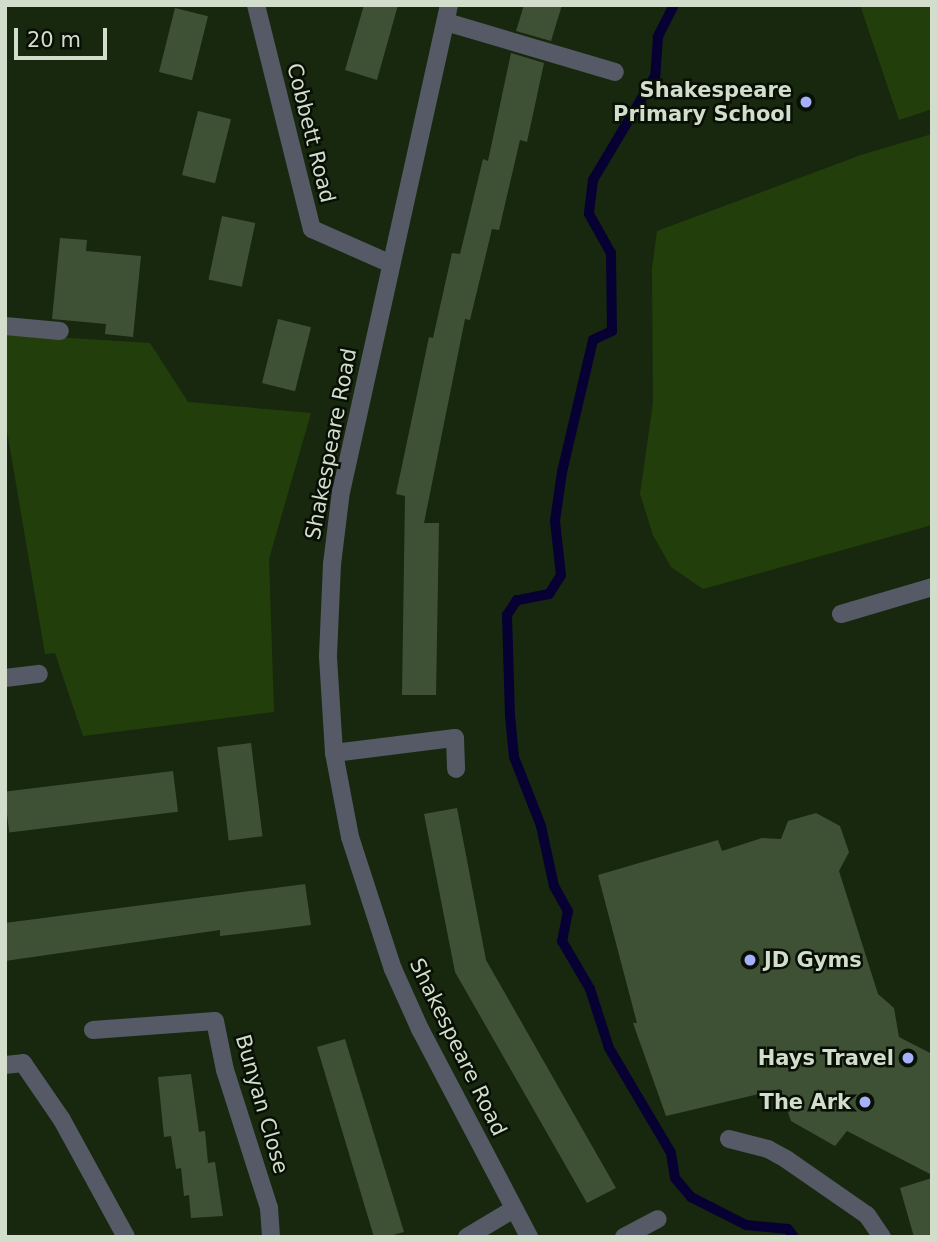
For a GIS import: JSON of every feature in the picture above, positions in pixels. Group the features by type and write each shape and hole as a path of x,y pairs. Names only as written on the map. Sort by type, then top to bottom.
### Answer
{"street":[{"name":"Cobbett Road","path":"256,5 312,229 391,264"},
{"name":"Shakespeare Road","path":"448,14 346,466 332,564 328,657 334,753 350,837 393,969 420,1029 529,1237"},
{"path":"448,14 615,72"},
{"path":"5,326 60,331"},
{"path":"841,614 932,587"},
{"path":"5,678 39,674"},
{"path":"334,753 456,738 456,769"},
{"name":"Bunyan Close","path":"93,1030 215,1021 225,1070 270,1208 271,1237"},
{"path":"5,1065 23,1063 62,1120 126,1237"},
{"path":"729,1139 768,1149 786,1159 867,1215 882,1237"},
{"path":"467,1237 514,1209"},
{"path":"624,1237 658,1219"}],"green space":[{"path":"860,5 932,5 932,109 899,120"},
{"path":"932,134 932,525 703,589 671,567 653,535 640,494 653,403 652,269 657,231 861,155"},
{"path":"5,334 150,343 188,402 311,413 269,559 274,712 83,736 55,653 45,654 5,419"}],"building":[{"path":"364,5 398,5 377,80 345,70"},
{"path":"524,5 562,5 551,41 516,31"},
{"path":"175,8 208,16 192,80 159,72"},
{"path":"511,53 544,63 527,142 520,140 499,230 492,229 470,320 465,319 424,523 439,523 436,695 402,695 405,496 396,494 429,337 433,338 452,253 460,254 483,159 488,161"},
{"path":"198,111 231,119 215,183 182,175"},
{"path":"222,216 255,223 242,287 208,280"},
{"path":"60,238 87,240 86,251 141,256 133,337 105,334 106,324 52,319"},
{"path":"278,319 311,327 295,391 262,383"},
{"path":"251,743 262,836 229,840 217,747"},
{"path":"173,771 178,812 9,832 5,792"},
{"path":"457,808 486,960 616,1188 587,1203 455,972 424,814"},
{"path":"816,813 840,826 849,852 839,871 878,994 894,1008 899,1037 932,1054 932,1175 847,1131 835,1146 791,1121 780,1089 666,1116 633,1023 637,1023 598,875 718,840 722,851 762,838 781,839 788,821"},
{"path":"305,884 311,925 220,936 220,930 5,961 5,923"},
{"path":"345,1039 404,1232 386,1237 374,1237 317,1047"},
{"path":"191,1074 199,1132 205,1131 208,1163 215,1162 223,1216 191,1218 189,1195 184,1196 181,1168 176,1169 171,1136 164,1137 158,1077"},
{"path":"932,1178 932,1237 914,1237 900,1188"}],"waterway":[{"path":"674,5 658,37 655,76 593,180 589,214 611,253 612,331 593,340 562,472 555,521 561,575 549,594 517,600 507,615 510,716 514,757 541,826 554,886 568,911 562,941 590,989 609,1048 671,1153 675,1178 691,1197 746,1225 788,1229 794,1237"}],"place":[{"name":"Shakespeare Primary School","path":"806,102"},
{"name":"JD Gyms","path":"750,960"},
{"name":"Hays Travel","path":"908,1058"},
{"name":"The Ark","path":"865,1102"}]}
